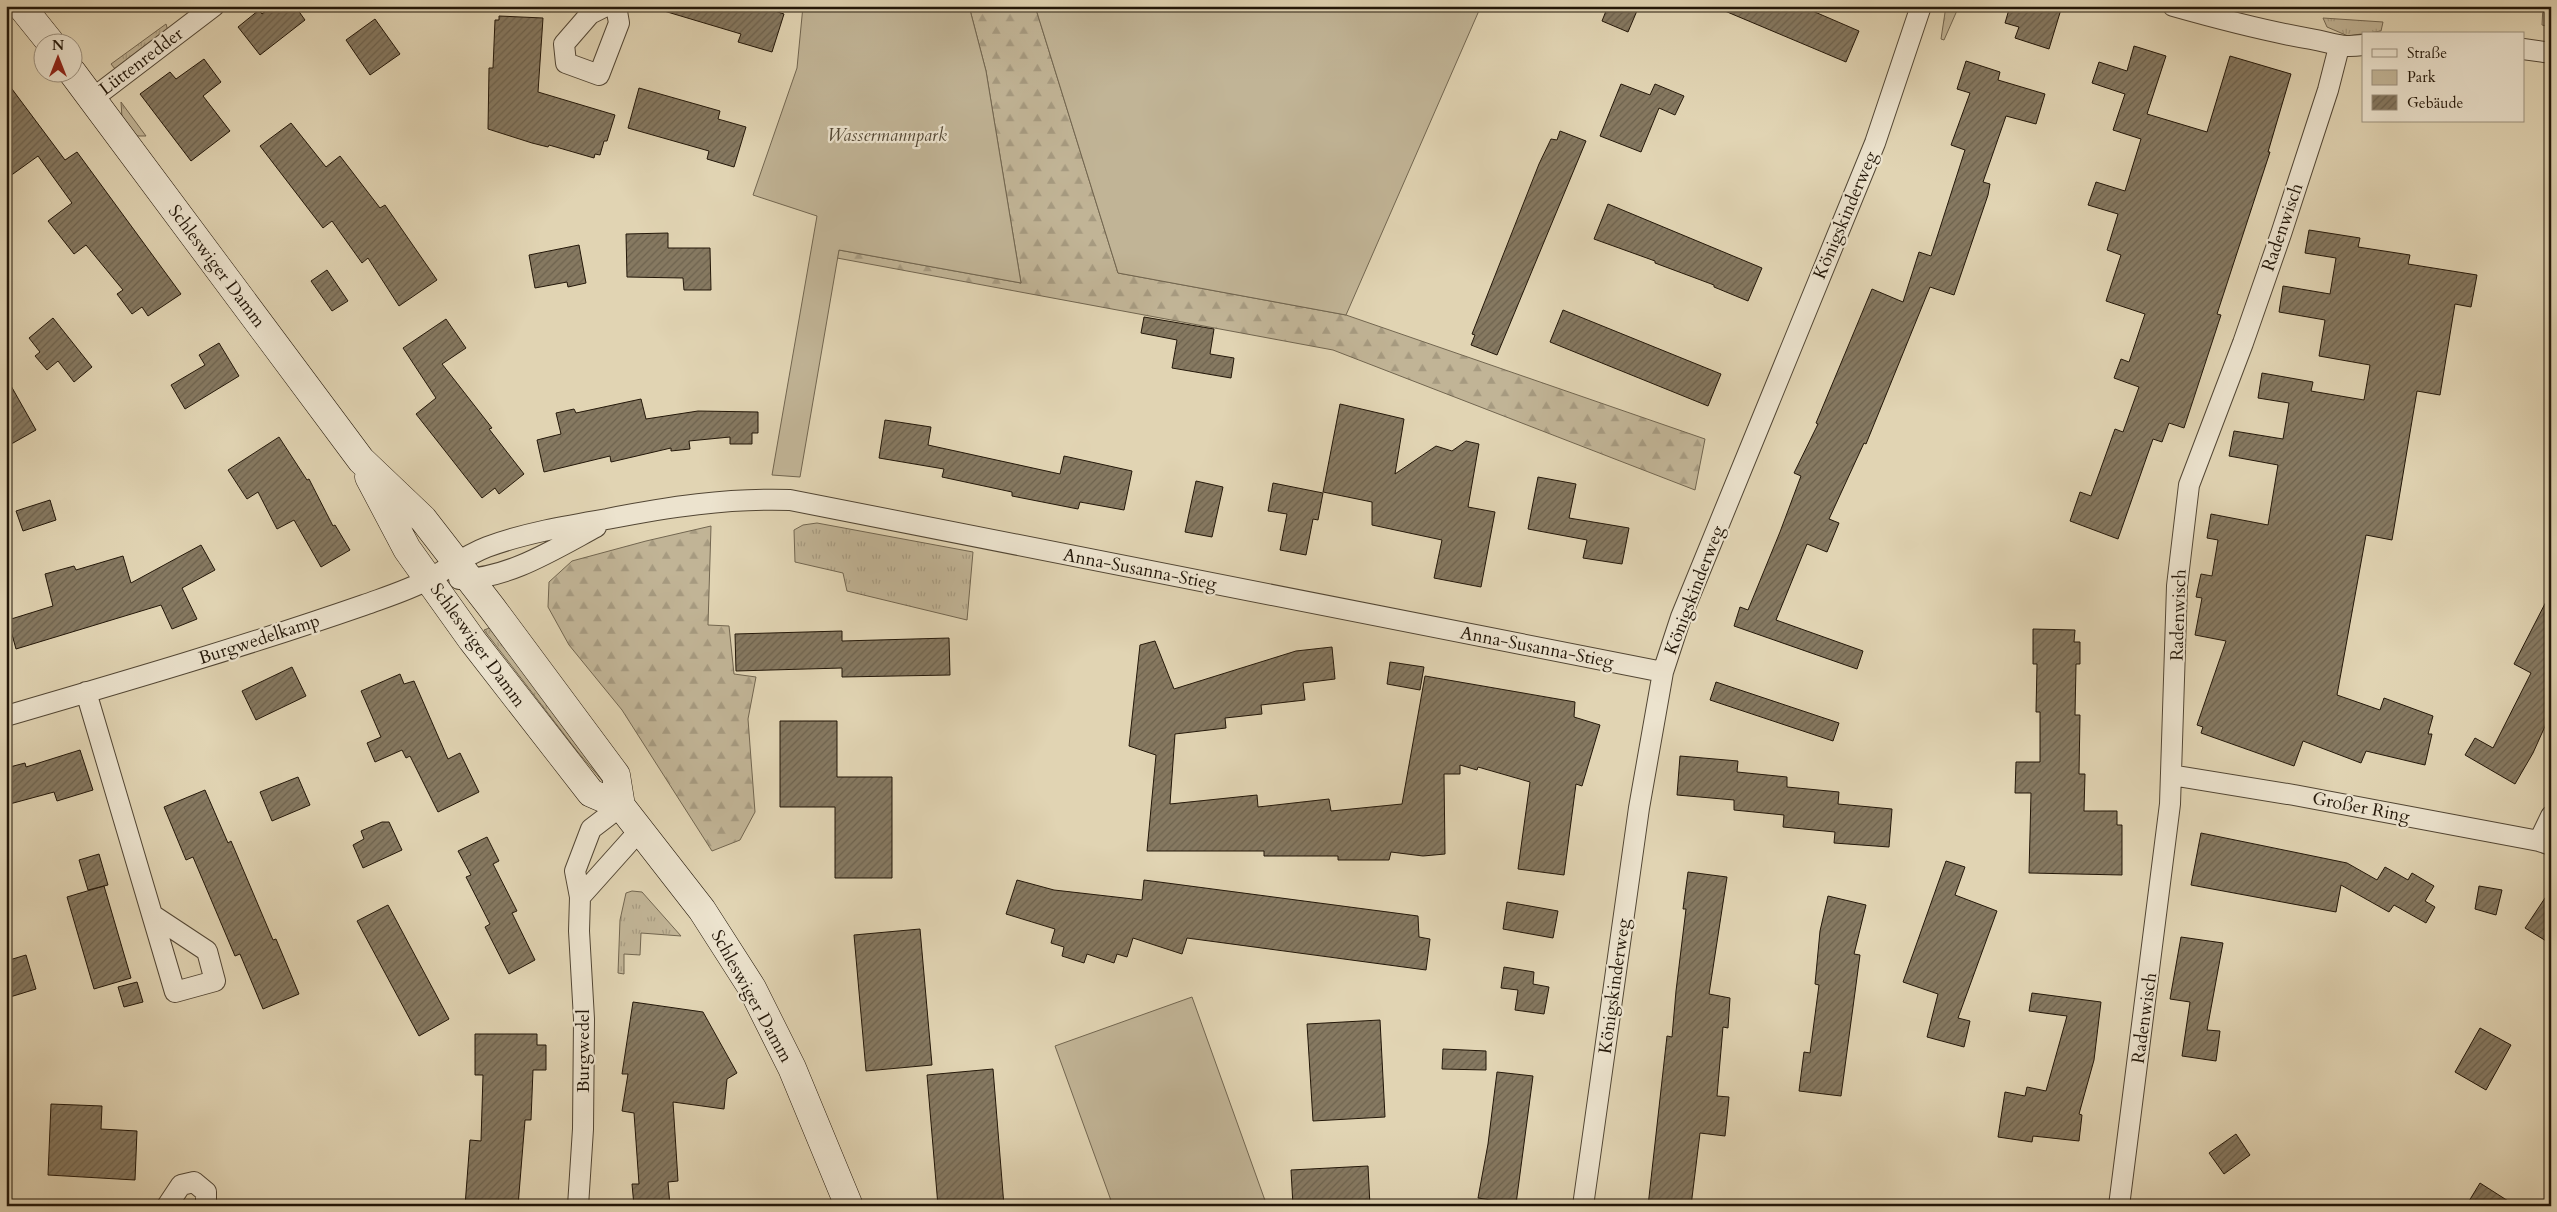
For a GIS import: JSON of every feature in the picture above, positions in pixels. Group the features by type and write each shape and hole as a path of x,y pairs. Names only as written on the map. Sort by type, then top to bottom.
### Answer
{"main road":[{"path":"21,6 42,32"},
{"name":"Schleswiger Damm","path":"79,82 361,460 423,519 616,775 621,806 702,910 752,988 792,1068 849,1206"},
{"name":"Schleswiger Damm","path":"361,460 396,532 472,640 591,793 621,806"}],"street":[{"name":"Lüttenredder","path":"92,99 214,6"},
{"path":"606,6 590,14 564,44 566,64 600,76 619,22 616,6"},
{"name":"Königskinderweg","path":"1583,1206 1638,808 1663,672 1681,618 1875,143 1921,6"},
{"path":"2173,6 2263,31 2315,40 2339,47 2362,45"},
{"name":"Radenwisch","path":"2119,1206 2158,912 2170,804 2177,586 2189,485 2243,343 2281,234 2328,90 2339,47"},
{"path":"2524,49 2551,53"},
{"name":"Anna-Susanna-Stieg","path":"462,571 486,548 547,530 644,510 710,502 790,500 1663,672"},
{"name":"Anna-Susanna-Stieg","path":"462,571 504,571 557,548 615,517"},
{"path":"429,579 462,571"},
{"name":"Burgwedelkamp","path":"6,716 295,629 392,595 429,579"},
{"path":"86,692 154,916"},
{"name":"Großer Ring","path":"2171,775 2304,796 2545,843"},
{"name":"Burgwedel","path":"578,1206 583,1129 584,1019 579,931 580,897 575,871 591,829 621,806"},
{"path":"2545,843 2551,816"},
{"path":"580,897 639,831"},
{"path":"167,1206 181,1185 194,1182 206,1192 206,1206"}],"green space":[{"name":"Wassermannpark","path":"803,6 969,6 986,71 1021,283 839,250 800,477 772,475 817,216 753,195 797,68"},
{"path":"969,6 1035,6 1118,273 1346,315 1705,439 1695,490 1333,350 837,258 839,250 1021,283 986,71"},
{"path":"1035,6 1481,6 1346,315 1118,273"},
{"path":"1946,6 1959,6 1944,40 1941,39"},
{"path":"2543,6 2551,6 2551,27 2542,25"},
{"path":"2323,18 2383,22 2381,31 2362,32 2362,34 2348,36 2327,27"},
{"path":"166,24 168,31 115,69 111,64"},
{"path":"121,102 146,136 134,136 122,118"},
{"path":"817,523 973,552 967,620 847,591 843,573 795,562 794,530 803,525"},
{"path":"711,526 708,625 729,626 734,674 756,677 748,719 755,812 740,840 712,851 622,710 569,645 548,607 549,582 572,561"},
{"path":"492,627 615,796 577,751 484,630"},
{"path":"632,891 642,892 681,936 641,933 640,955 624,954 624,974 618,973 620,920 626,893"},
{"path":"1192,997 1267,1206 1113,1206 1055,1046"}],"building":[{"path":"272,6 295,6 305,20 260,55 238,27 259,10 262,14"},
{"path":"665,6 759,6 784,14 772,52 738,42 741,34 664,11"},
{"path":"1608,6 1639,6 1628,32 1602,21"},
{"path":"1713,6 1801,6 1859,31 1846,62"},
{"path":"2010,6 2062,6 2049,49 2015,38 2019,27 2005,23"},
{"path":"499,16 543,18 538,92 615,115 607,141 604,141 600,155 595,154 594,158 549,145 548,147 532,143 488,129 489,68 493,68 495,20 499,20"},
{"path":"375,19 400,54 370,75 346,40"},
{"path":"2134,46 2166,56 2147,114 2207,132 2230,56 2291,74 2268,152 2270,152 2217,314 2221,315 2184,428 2169,423 2162,442 2153,439 2118,539 2070,521 2080,492 2091,496 2115,429 2123,432 2139,387 2114,378 2121,359 2129,362 2145,314 2106,301 2121,255 2107,250 2118,214 2088,205 2096,182 2125,191 2141,139 2113,130 2125,94 2092,83 2099,62 2127,71"},
{"path":"204,59 221,82 203,96 230,131 191,161 140,94 170,72 176,79"},
{"path":"1966,61 2000,72 1998,80 2045,94 2036,124 2006,116 1983,182 1990,184 1988,195 1954,295 1930,287 1866,444 1864,443 1829,519 1839,523 1827,552 1807,544 1776,620 1863,651 1857,669 1734,626 1740,607 1748,610 1780,532 1801,476 1794,473 1818,424 1816,423 1872,289 1903,302 1919,252 1931,256 1965,150 1951,145 1970,93 1957,89"},
{"path":"6,81 65,160 77,152 181,294 148,316 142,307 132,314 117,294 123,290 86,245 74,254 48,221 72,203 38,156 6,179"},
{"path":"1621,84 1650,95 1655,84 1684,96 1675,115 1659,108 1641,152 1600,136"},
{"path":"639,88 720,111 718,119 746,127 734,167 707,159 709,151 628,128"},
{"path":"291,123 326,167 340,156 380,208 385,205 437,280 399,306 368,258 362,263 332,221 323,228 260,146"},
{"path":"1560,131 1586,141 1497,355 1471,345 1475,335 1472,334 1539,164 1551,139 1557,140"},
{"path":"1608,204 1762,268 1748,301 1714,287 1714,285 1655,263 1655,261 1594,239"},
{"path":"2309,230 2360,238 2358,247 2410,255 2408,264 2477,275 2471,307 2455,304 2440,395 2417,391 2392,540 2366,535 2337,695 2380,710 2384,698 2433,716 2428,734 2432,734 2425,765 2366,751 2361,763 2303,741 2294,766 2201,733 2203,727 2197,725 2226,641 2195,635 2202,598 2196,597 2201,574 2212,576 2218,540 2207,538 2211,514 2268,525 2278,465 2229,456 2234,431 2283,439 2289,403 2258,398 2262,373 2313,382 2311,391 2364,400 2370,365 2319,356 2325,320 2279,312 2283,286 2330,294 2336,258 2305,253"},
{"path":"668,233 668,248 710,248 711,290 684,290 683,278 627,277 626,234"},
{"path":"579,245 586,283 568,287 567,282 535,288 529,255"},
{"path":"327,270 348,301 332,311 311,281"},
{"path":"1563,310 1721,374 1708,406 1550,342"},
{"path":"1144,317 1214,329 1210,354 1234,358 1231,378 1172,368 1177,340 1141,333"},
{"path":"53,318 92,367 74,382 58,361 47,370 35,356 40,352 29,338"},
{"path":"446,319 466,348 442,364 492,428 489,429 524,474 499,494 495,488 482,498 416,414 436,398 403,348"},
{"path":"219,343 239,376 185,409 171,385 205,365 199,355"},
{"path":"6,377 36,430 6,447"},
{"path":"641,399 646,419 698,411 758,412 758,433 752,433 752,444 730,444 730,437 689,441 690,449 671,451 671,448 611,462 610,456 544,472 537,440 561,434 556,413 574,409 576,413"},
{"path":"1340,404 1404,419 1395,474 1436,446 1452,451 1466,441 1479,444 1468,507 1495,512 1481,587 1434,578 1442,540 1372,525 1372,502 1323,492"},
{"path":"885,420 931,427 928,445 1060,474 1064,456 1132,471 1124,510 1080,502 1078,509 1012,496 1012,492 942,477 944,469 879,458"},
{"path":"279,437 307,480 309,479 333,526 335,525 350,550 321,567 294,520 277,529 258,492 247,499 228,470"},
{"path":"1538,477 1576,484 1569,518 1629,528 1622,564 1583,558 1587,540 1528,529"},
{"path":"1196,481 1223,487 1212,537 1185,532"},
{"path":"1273,483 1323,493 1318,520 1313,519 1306,555 1280,550 1287,514 1268,511"},
{"path":"50,500 56,520 23,531 16,511"},
{"path":"201,545 215,570 182,588 197,619 172,629 161,605 16,649 8,620 53,606 45,574 74,566 76,570 123,556 131,583"},
{"path":"2551,592 2551,713 2533,753 2515,784 2465,755 2475,738 2493,748 2531,673 2514,664"},
{"path":"2033,629 2075,630 2074,642 2080,642 2080,664 2076,664 2075,715 2080,715 2079,774 2085,774 2084,811 2117,811 2117,825 2122,825 2122,875 2029,873 2031,793 2015,793 2016,762 2040,762 2040,712 2036,712 2037,664 2033,664"},
{"path":"842,631 842,641 949,638 950,675 842,677 842,668 736,671 735,634"},
{"path":"1155,641 1174,689 1296,651 1332,647 1335,679 1303,683 1305,700 1261,705 1262,714 1225,718 1226,728 1175,734 1170,804 1257,795 1258,807 1329,799 1331,811 1402,804 1425,676 1575,702 1574,717 1600,725 1582,786 1576,784 1564,875 1518,869 1530,782 1478,767 1477,770 1460,765 1460,774 1444,774 1445,854 1423,856 1391,852 1389,860 1338,860 1338,856 1264,856 1264,851 1147,851 1156,755 1129,746 1140,645"},
{"path":"1390,662 1424,667 1420,690 1387,684"},
{"path":"292,667 306,696 256,720 242,691"},
{"path":"400,674 404,684 414,681 448,759 460,753 479,792 438,812 410,756 406,758 402,750 375,762 367,743 381,737 361,691"},
{"path":"1716,682 1839,723 1833,741 1710,700"},
{"path":"780,721 837,721 837,777 892,777 892,878 835,878 835,807 780,807"},
{"path":"80,750 93,790 57,801 54,792 6,805 6,768 25,763 26,767"},
{"path":"1680,756 1738,761 1737,772 1787,777 1787,787 1839,792 1838,804 1892,809 1889,847 1834,843 1835,832 1783,827 1784,815 1734,810 1734,800 1677,795"},
{"path":"298,777 310,805 272,821 260,792"},
{"path":"205,790 228,843 231,841 273,940 276,939 299,994 263,1009 240,954 235,956 193,857 186,860 164,807"},
{"path":"382,822 389,822 402,850 363,868 353,845 364,839 361,831"},
{"path":"2201,833 2347,863 2377,880 2385,867 2408,880 2412,873 2434,886 2425,901 2435,907 2426,923 2394,905 2389,912 2341,885 2336,912 2191,885"},
{"path":"487,837 499,861 493,864 517,911 512,913 535,960 509,974 485,927 490,924 466,877 471,875 458,851"},
{"path":"99,854 108,885 88,890 79,860"},
{"path":"1946,861 1965,867 1955,895 1997,911 1958,1018 1970,1021 1964,1047 1927,1037 1938,994 1903,982"},
{"path":"1688,872 1727,877 1709,994 1730,998 1728,1028 1723,1027 1717,1096 1729,1097 1725,1136 1700,1133 1691,1206 1648,1206 1667,1036 1672,1037 1686,909 1683,909"},
{"path":"1017,880 1054,890 1142,900 1144,880 1418,916 1419,937 1430,939 1426,970 1187,938 1182,954 1133,938 1127,957 1117,954 1114,963 1087,954 1084,963 1062,956 1064,947 1051,943 1055,929 1006,914"},
{"path":"104,886 131,978 94,989 67,897"},
{"path":"2479,886 2502,890 2496,915 2475,909"},
{"path":"2551,889 2551,944 2525,928"},
{"path":"1828,896 1866,905 1854,954 1860,955 1841,1096 1799,1091 1804,1052 1810,1053 1819,985 1815,984 1820,931"},
{"path":"1507,902 1558,911 1553,938 1503,929"},
{"path":"388,905 449,1019 419,1036 357,921"},
{"path":"920,929 932,1065 866,1071 854,935"},
{"path":"2181,937 2223,943 2207,1030 2220,1031 2216,1061 2182,1056 2190,1002 2170,999"},
{"path":"26,955 36,989 10,997 6,986 6,961"},
{"path":"1504,967 1534,972 1533,984 1549,987 1544,1014 1515,1010 1518,990 1501,988"},
{"path":"137,982 143,1002 124,1007 118,987"},
{"path":"2032,993 2101,1002 2094,1060 2079,1114 2082,1115 2079,1141 2033,1136 2032,1142 1998,1137 2005,1092 2025,1096 2027,1087 2046,1091 2067,1016 2029,1011"},
{"path":"633,1002 703,1012 737,1073 727,1079 724,1109 673,1102 678,1181 668,1182 670,1206 634,1206 632,1184 639,1184 634,1113 622,1111 628,1074 622,1074"},
{"path":"1380,1020 1385,1117 1313,1121 1307,1024"},
{"path":"2480,1028 2511,1045 2486,1090 2455,1072"},
{"path":"475,1034 537,1034 537,1045 546,1045 546,1070 533,1070 531,1120 525,1120 518,1206 465,1206 470,1140 481,1141 483,1075 475,1075"},
{"path":"1443,1049 1486,1051 1486,1070 1442,1069"},
{"path":"993,1069 1004,1206 938,1206 927,1075"},
{"path":"1497,1072 1533,1076 1516,1204 1478,1198 1488,1144"},
{"path":"51,1104 102,1106 101,1129 137,1131 135,1180 48,1175"},
{"path":"2236,1134 2250,1155 2224,1174 2209,1153"},
{"path":"1368,1166 1370,1206 1293,1206 1291,1170"},
{"path":"2480,1183 2516,1206 2466,1206"}]}
